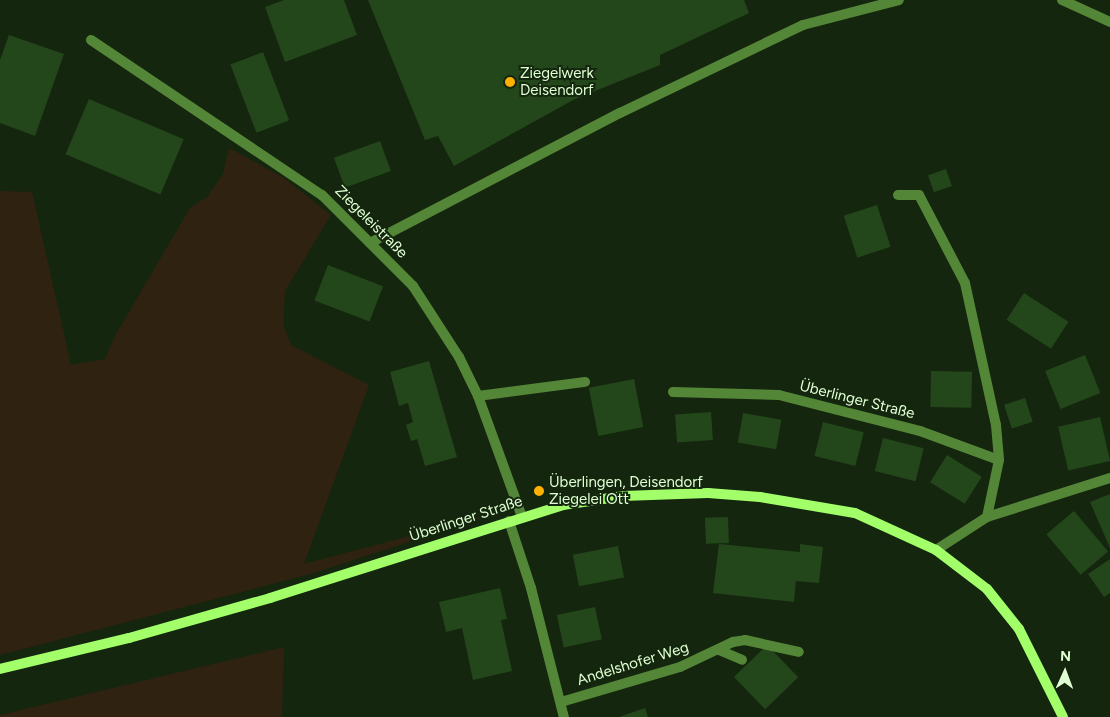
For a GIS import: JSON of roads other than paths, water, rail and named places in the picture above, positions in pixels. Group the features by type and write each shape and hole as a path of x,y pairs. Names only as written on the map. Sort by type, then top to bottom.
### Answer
{"main road":[{"name":"Überlinger Straße","path":"0,669 129,638 270,598 563,505 623,496 708,493 760,497 854,513 936,550 987,589 1019,630 1063,717"}],"street":[{"path":"370,242 620,113 803,25 899,0"},
{"path":"1062,0 1110,22"},
{"name":"Ziegeleistraße","path":"91,40 322,195 413,286 459,357 478,396 522,517"},
{"path":"898,195 919,195 965,283 996,425 999,460 987,516"},
{"path":"478,396 585,382"},
{"name":"Überlinger Straße","path":"673,392 779,395 920,432 999,460"},
{"path":"936,550 987,516 1110,478"},
{"name":"Andelshofer Weg","path":"509,521 531,588 564,717"},
{"name":"Andelshofer Weg","path":"561,702 680,667 733,642 745,640 799,652"},
{"path":"719,650 742,660"}],"place":[{"name":"Ziegelwerk Deisendorf","path":"510,82"},
{"name":"Überlingen, Deisendorf Ziegelei Ott","path":"539,491"}]}
